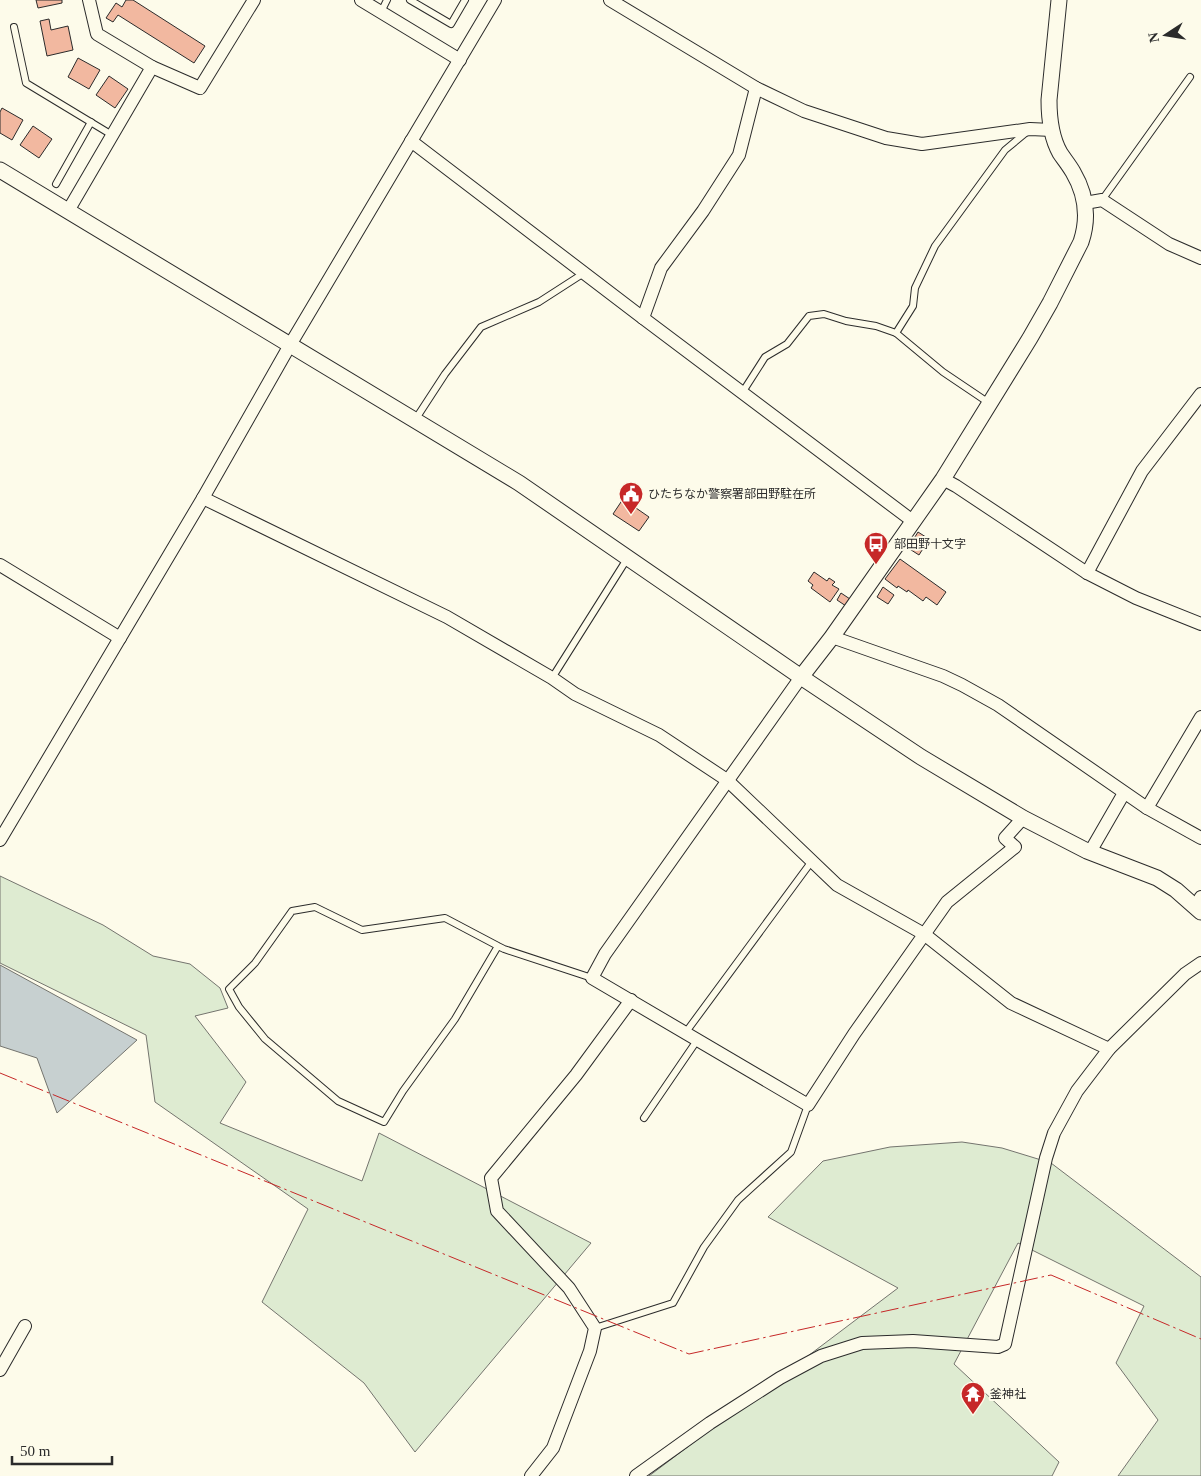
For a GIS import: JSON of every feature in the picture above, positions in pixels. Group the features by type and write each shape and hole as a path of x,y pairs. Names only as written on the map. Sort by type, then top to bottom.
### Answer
{"street":[{"path":"90,0 97,34 152,67 200,88 254,0"},
{"path":"361,0 460,60"},
{"path":"0,840 202,498 290,344 495,0"},
{"path":"610,0 756,88 804,110 886,138 922,144 1030,129 1052,130"},
{"path":"1022,818 1005,838 1015,847 947,902 854,1034 808,1105 592,978 605,954 727,780 832,637 943,479 1030,338 1076,254 1084,232 1086,218 1085,203 1078,181 1060,153 1052,130 1048,100 1058,0"},
{"path":"68,211 152,67"},
{"path":"643,318 661,268 704,211 739,155 756,88"},
{"path":"410,141 914,522"},
{"path":"0,170 519,483 921,757 1022,818 1090,852 1157,878 1199,905"},
{"path":"1085,203 1102,200 1169,244 1201,258"},
{"path":"1087,573 1142,471 1201,394"},
{"path":"943,479 1087,573 1136,598 1201,624"},
{"path":"202,498 447,617 552,678 575,694 659,735 727,780 837,884 924,934 1011,1003 1109,1049"},
{"path":"0,565 120,638"},
{"path":"832,637 943,676 962,685 998,705 1147,808 1201,838"},
{"path":"1147,808 1201,717"},
{"path":"1090,852 1124,793"},
{"path":"636,1476 710,1422 780,1378 821,1356 862,1344 913,1341 998,1347 1005,1344 1046,1158 1054,1133 1077,1091 1109,1049 1185,974 1201,963"},
{"path":"531,1476 553,1448 590,1351 595,1328 569,1288 497,1211 491,1178 576,1075 631,1000"},
{"path":"0,1370 25,1326"}],"lane":[{"path":"381,12 387,0"},
{"path":"410,0 451,24 465,0"},
{"path":"14,27 26,83 112,136"},
{"path":"1102,200 1190,77"},
{"path":"56,184 91,122"},
{"path":"896,333 913,306 915,288 935,246 1005,150 1030,129"},
{"path":"415,420 445,374 481,327 539,302 584,273"},
{"path":"742,393 765,357 788,344 809,316 824,314 846,321 876,326 896,333 942,372 989,403"},
{"path":"552,678 628,558"},
{"path":"686,1032 812,861"},
{"path":"498,946 455,1019 384,1122 338,1101 273,1045 239,1008 230,989 255,962 292,911 315,907 362,930 446,918 498,946 592,978"},
{"path":"644,1118 698,1039"},
{"path":"595,1328 672,1303 704,1247 738,1200 791,1152 808,1105"}],"green space":[{"path":"0,876 103,925 153,956 190,964 220,988 228,1008 195,1016 246,1082 220,1123 362,1181 379,1133 591,1243 415,1452 364,1383 262,1302 308,1209 155,1102 146,1035 0,963"},
{"path":"962,1142 1002,1148 1051,1163 1201,1277 1201,1476 1118,1476 1158,1420 1116,1363 1144,1306 1018,1243 954,1364 1059,1462 1052,1476 649,1476 898,1288 768,1217 823,1161 890,1147"}],"shaded area":[{"path":"0,965 137,1040 57,1113 37,1058 0,1046"}],"building":[{"path":"36,0 62,0 62,3 38,8"},
{"path":"126,0 133,0 205,46 194,63 118,15 113,22 106,18 116,3 122,7"},
{"path":"49,19 51,30 68,26 73,50 47,56 40,21"},
{"path":"78,58 100,70 89,89 68,77"},
{"path":"109,76 128,89 115,108 96,95"},
{"path":"2,108 23,120 12,140 0,133 0,112"},
{"path":"33,126 52,139 39,158 20,145"},
{"name":"ひたちなか警察署部田野駐在所","path":"623,499 649,517 639,531 613,514"},
{"path":"918,532 929,539 919,555 908,548"},
{"path":"900,559 946,592 937,605 926,597 923,601 908,590 907,592 898,586 897,588 885,579"},
{"path":"814,572 827,581 829,578 835,582 832,585 839,589 830,602 811,588 813,585 808,581"},
{"path":"883,587 894,595 888,604 877,597"},
{"path":"841,593 850,599 846,606 837,600"}],"power":[{"path":"0,1073 689,1354 1051,1275 1201,1339"}],"place":[{"name":"ひたちなか警察署部田野駐在所","path":"631,515"},
{"name":"部田野十文字","path":"876,565"},
{"name":"釜神社","path":"973,1415"}]}
